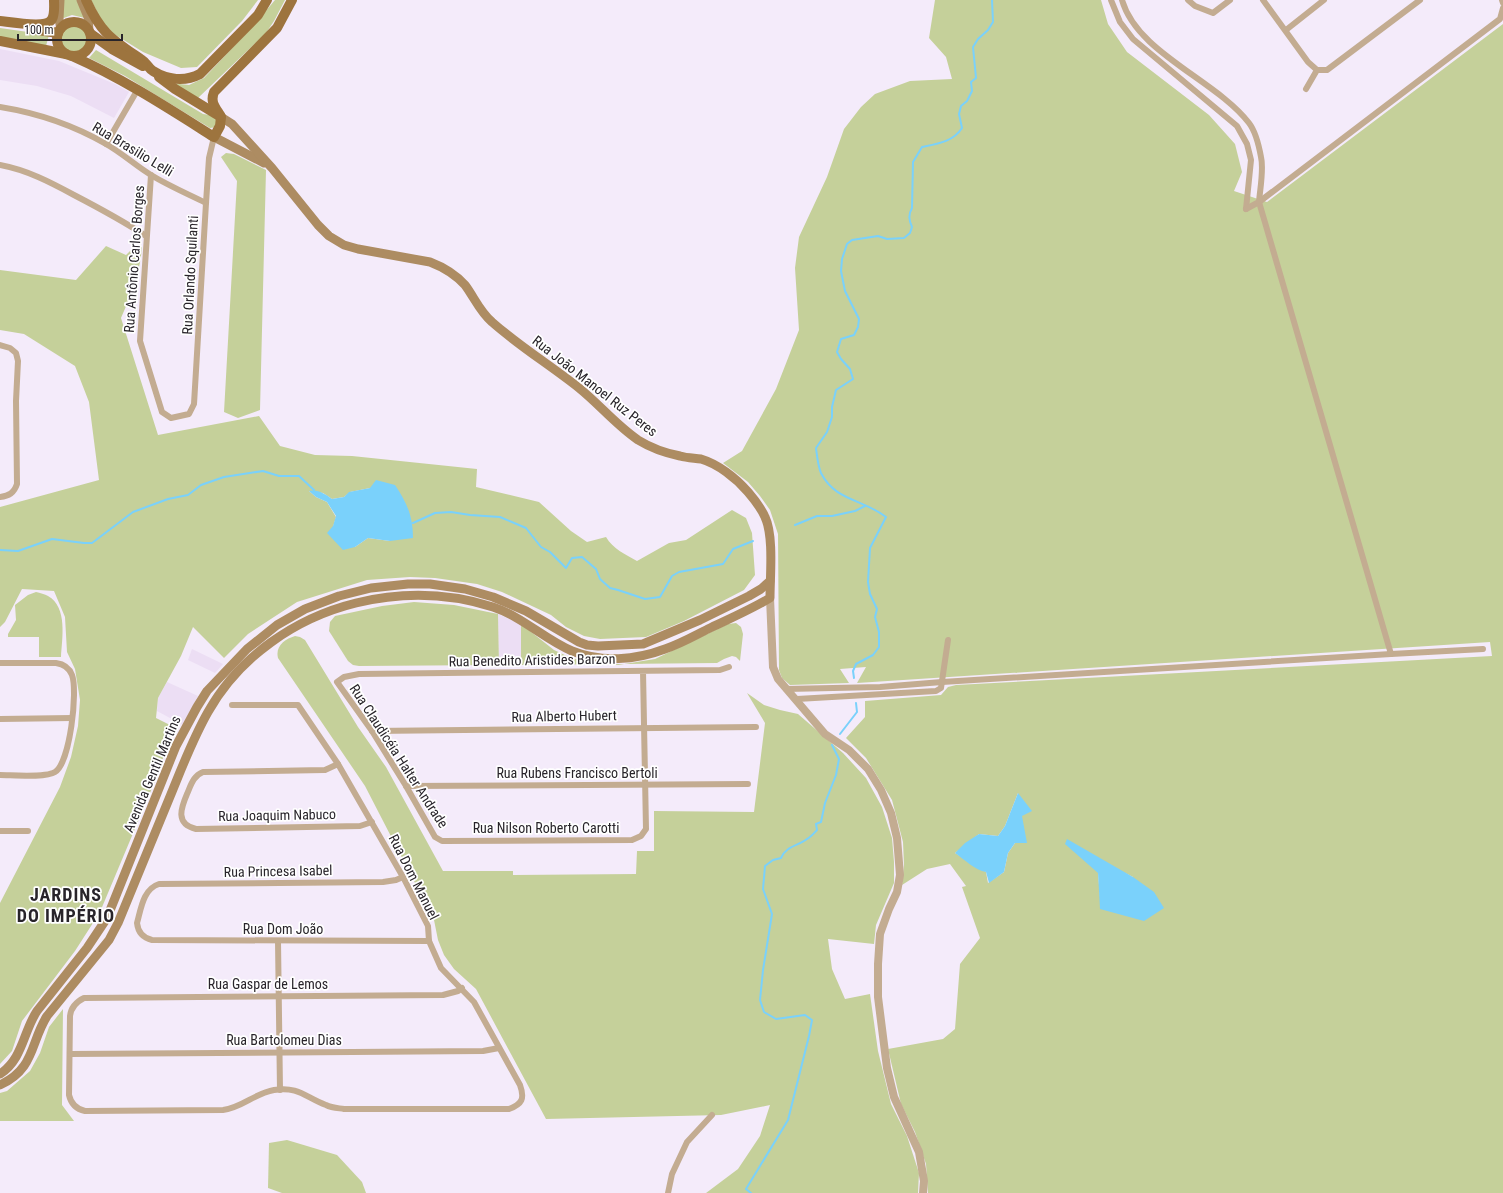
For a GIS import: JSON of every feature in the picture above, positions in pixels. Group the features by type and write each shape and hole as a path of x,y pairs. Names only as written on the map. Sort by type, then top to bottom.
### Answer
{"main road":[{"path":"0,21 40,25 48,23 53,17 54,0"},
{"path":"60,0 60,31 58,44 60,48 69,55 80,55 87,50 91,43 88,18 82,0"},
{"path":"86,0 96,20 110,38 145,62 152,71 174,89 221,117"},
{"path":"60,31 67,24 76,22 84,24 90,33 126,58 164,76 178,79 192,78 200,74 258,15 267,0"},
{"path":"0,41 69,55 96,66 138,89 214,137 220,126 221,117 212,103 214,92 277,28 292,0"},
{"path":"0,25 60,31"},
{"name":"Rua João Manoel Ruz Peres","path":"221,117 232,124 272,168 318,225 329,236 344,245 358,249 424,260 440,266 454,274 465,286 486,315 508,336 594,400 636,438 652,448 680,457 700,459 714,464 734,479 747,491 765,518 769,531 770,598"},
{"name":"Rua João Manoel Ruz Peres","path":"214,137 272,168"},
{"name":"Avenida Gentil Martins","path":"0,1074 7,1070 17,1056 30,1020 87,948 107,918 176,746 197,707 208,691 250,652 261,650 282,634 298,619 305,609 339,596 371,588 408,584 430,584 465,589 493,597 526,611 579,642 587,645 618,646 643,644 658,639 749,596 761,589 770,581"},
{"name":"Avenida Gentil Martins","path":"0,1085 13,1077 27,1062 33,1052 42,1025 48,1016 109,940 118,923 192,744 205,718 226,684 256,642 277,625 298,619 310,618 344,606 371,599 402,596 434,596 461,599 493,607 522,619 572,650 590,657 639,657 667,649 753,608 770,598"},
{"path":"305,609 310,618"},
{"path":"256,642 261,650"}],"street":[{"path":"1111,0 1120,22 1133,39 1237,126 1247,144 1251,160 1246,209 1259,202 1500,19 1503,8"},
{"path":"1122,0 1124,8 1134,25 1145,38 1212,88 1250,123 1258,141 1262,159 1259,202 1391,654"},
{"path":"1188,0 1195,6 1213,13 1230,0"},
{"path":"1264,0 1308,62 1317,70 1327,70 1420,0"},
{"path":"1286,30 1324,0"},
{"path":"1306,88 1317,70"},
{"path":"106,144 138,89"},
{"name":"Rua Brasilio Lelli","path":"0,107 46,117 106,144 151,175 206,203"},
{"name":"Rua Orlando Squilanti","path":"162,412 171,418 189,414 194,404 209,158 214,137"},
{"path":"0,165 27,172 47,180 105,211 146,236"},
{"name":"Rua Antônio Carlos Borges","path":"151,175 146,236 143,321 140,341 162,412"},
{"path":"0,345 10,348 18,356 16,401 17,484 14,491 7,496 0,497"},
{"path":"749,596 753,608"},
{"name":"Rua João Manoel Ruz Peres","path":"770,598 774,667 778,679 797,699 811,719 825,734 849,750 864,764 881,790 891,813 897,838 900,875 897,892 880,934 878,997 887,1068 894,1097 919,1152 924,1180 924,1193"},
{"path":"797,699 936,691 941,688 948,640"},
{"path":"786,689 880,687 1484,649"},
{"path":"0,663 56,663 66,667 70,671 73,679 74,698 69,740 59,768 54,772 45,775 0,775"},
{"name":"Rua Benedito Aristides Barzon","path":"337,682 344,677 359,674 720,670 729,667"},
{"path":"643,671 645,784"},
{"name":"Rua Claudicéia Halter Andrade","path":"337,682 372,731 406,786 432,833 435,837 442,841"},
{"name":"Rua Dom Manuel","path":"232,705 298,705 338,764 403,877 428,926 429,941 441,968 474,1002 520,1085 523,1094 521,1102 508,1109 344,1109 326,1105 301,1092 280,1090"},
{"path":"0,719 72,718"},
{"name":"Rua Alberto Hubert","path":"372,731 756,727"},
{"name":"Rua Joaquim Nabuco","path":"338,764 325,770 206,772 198,774 192,780 181,808 181,814 184,822 188,826 196,829 360,826 372,822"},
{"name":"Rua Nilson Roberto Carotti","path":"442,841 632,840 641,836 646,829 645,784"},
{"name":"Rua Rubens Francisco Bertoli","path":"406,786 748,784"},
{"path":"0,831 28,831"},
{"name":"Rua Princesa Isabel","path":"140,933 137,923 146,896 152,887 160,884 383,882 396,880 403,877"},
{"name":"Rua Dom João","path":"140,933 144,937 152,940 429,941"},
{"path":"70,1054 69,1095 73,1105 80,1110 85,1111 223,1110 242,1105 264,1092 280,1090 278,941"},
{"name":"Rua Gaspar de Lemos","path":"70,1054 70,1016 76,1004 81,999 88,997 443,995 458,992 462,988"},
{"name":"Rua Bartolomeu Dias","path":"70,1054 483,1051 499,1048"},
{"path":"668,1193 672,1174 687,1142 712,1115"}],"shaded area":[{"path":"0,49 59,61 115,84 129,92 114,118 71,96 37,86 0,80"},
{"path":"498,614 521,624 521,665 499,665"},
{"path":"192,649 223,664 215,673 188,660"},
{"path":"167,682 198,696 183,725 157,711 158,698"}],"green space":[{"path":"62,0 77,0 85,18 72,15 61,19"},
{"path":"91,0 258,0 242,21 197,67 181,68 143,52 106,29"},
{"path":"275,0 285,0 266,33 198,98 171,83 189,85 204,78 254,25"},
{"path":"935,0 1101,0 1108,24 1127,52 1209,115 1235,144 1242,172 1234,191 1267,202 1503,24 1503,1193 928,1193 926,1164 915,1132 901,1104 888,1049 943,1039 955,1029 960,964 980,938 962,887 966,886 950,864 927,869 902,885 904,865 903,842 892,800 866,758 846,738 865,717 865,701 941,695 948,687 956,685 1492,656 1490,642 857,683 866,667 840,669 849,683 790,685 782,678 779,670 778,534 770,510 760,496 748,482 723,463 742,451 776,389 799,330 795,268 799,237 827,177 844,129 861,107 875,94 910,81 952,79 946,57 929,38","holes":["1018,793 1022,816 1015,843 1008,853 1004,872 988,883 986,872 955,853 979,834 998,836 1005,826","1098,873 1125,873 1133,877 1101,909"]},
{"path":"74,26 83,30 87,39 83,48 74,52 65,48 61,39 65,30"},
{"path":"0,28 49,35 46,46 0,37"},
{"path":"96,50 203,114 210,115 217,120 217,127 210,128 125,76 89,58"},
{"path":"226,153 234,154 266,170 260,410 238,418 224,412 237,181 221,157"},
{"path":"136,245 142,247 132,292 121,318 158,435 259,416 280,446 315,455 352,456 477,469 476,487 539,502 571,531 587,542 606,537 616,548 637,561 669,543 686,540 732,510 746,518 752,533 755,575 744,590 684,621 646,637 600,639 584,636 566,627 551,615 502,592 477,584 435,578 410,577 367,580 297,602 248,634 224,658 193,627 181,656 158,698 156,718 174,727 155,781 100,912 75,951 22,1021 12,1051 0,1064 0,903 60,787 71,757 78,726 80,700 75,669 67,652 65,617 54,591 22,589 5,622 0,627 0,507 99,480 89,402 75,366 24,334 0,330 0,270 76,280 106,246 126,255","holes":["370,488 390,541 368,538 355,547 333,527 336,517 327,502 316,497 309,491 323,493 332,499 344,497 350,492"]},
{"path":"36,592 48,596 59,608 63,633 61,657 39,657 39,637 8,637 8,634 16,620 15,605 28,595"},
{"path":"414,602 454,605 498,614 499,665 353,665 348,661 329,631 330,622 335,616 382,606"},
{"path":"736,623 741,627 743,634 740,661 736,657 732,656 717,663 625,664 655,659 728,624"},
{"path":"521,624 554,650 567,656 582,661 610,664 521,665"},
{"path":"295,636 305,640 358,727 386,767 443,871 513,871 513,875 636,874 637,851 654,851 654,811 754,812 765,723 747,693 764,705 798,714 843,753 866,778 882,807 892,838 894,883 876,925 874,944 828,939 832,969 845,999 870,994 878,1051 891,1104 907,1136 919,1173 918,1193 706,1193 738,1169 760,1136 770,1105 721,1115 546,1119 476,989 454,969 444,955 438,940 434,920 365,786 278,658 277,654 279,647 284,641"},
{"path":"63,1009 62,1105 74,1121 0,1121 0,1093 7,1091 30,1071 40,1053 49,1027"},
{"path":"287,1140 337,1155 362,1182 366,1193 282,1193 268,1188 269,1143"}],"water":[{"path":"376,480 395,485 406,504 412,523 413,538 390,541 368,538 355,547 343,550 327,533 333,526 336,516 327,502 316,497 309,491 318,491 332,499 344,497 349,492 370,488"},
{"path":"1018,793 1032,811 1022,816 1027,843 1015,843 1008,853 1004,872 989,883 986,872 974,867 955,853 965,843 979,834 998,836 1005,826"},
{"path":"1067,839 1133,877 1154,892 1164,908 1144,921 1100,909 1098,873 1065,844"}],"waterway":[{"path":"854,678 853,671 856,664 873,655 879,647 879,632 875,617 877,609 870,594 868,582 870,548 886,517 868,506 850,499 834,489 827,482 819,467 816,448 827,432 832,417 832,407 836,390 853,379 850,369 837,352 841,339 854,335 858,327 859,319 845,291 841,271 842,259 847,244 852,240 878,236 887,239 904,238 910,233 912,227 909,218 912,208 913,162 922,147 949,139 958,133 962,128 959,114 961,106 967,101 972,91 971,82 976,78 973,47 993,22 992,0"},
{"path":"0,550 18,551 52,539 92,543 133,512 168,499 188,495 201,485 224,477 263,471 279,476 299,476 314,490"},
{"path":"795,525 817,516 832,516 855,511 865,506"},
{"path":"413,523 435,513 451,512 500,517 526,528 541,547 550,552 566,568 572,558 582,557 596,569 600,579 610,588 645,599 660,597 672,576 679,572 723,564 733,549 753,541"},
{"path":"840,734 857,712 856,703"},
{"path":"751,1193 746,1189 788,1120 812,1020 805,1015 776,1019 764,1012 760,1000 772,914 763,889 765,866 773,860 781,858 786,851 804,841 817,830 816,824 821,822 825,803 836,775 839,759 832,745"}],"district":[{"name":"JARDINS DO IMPÉRIO","path":"66,904"}]}
